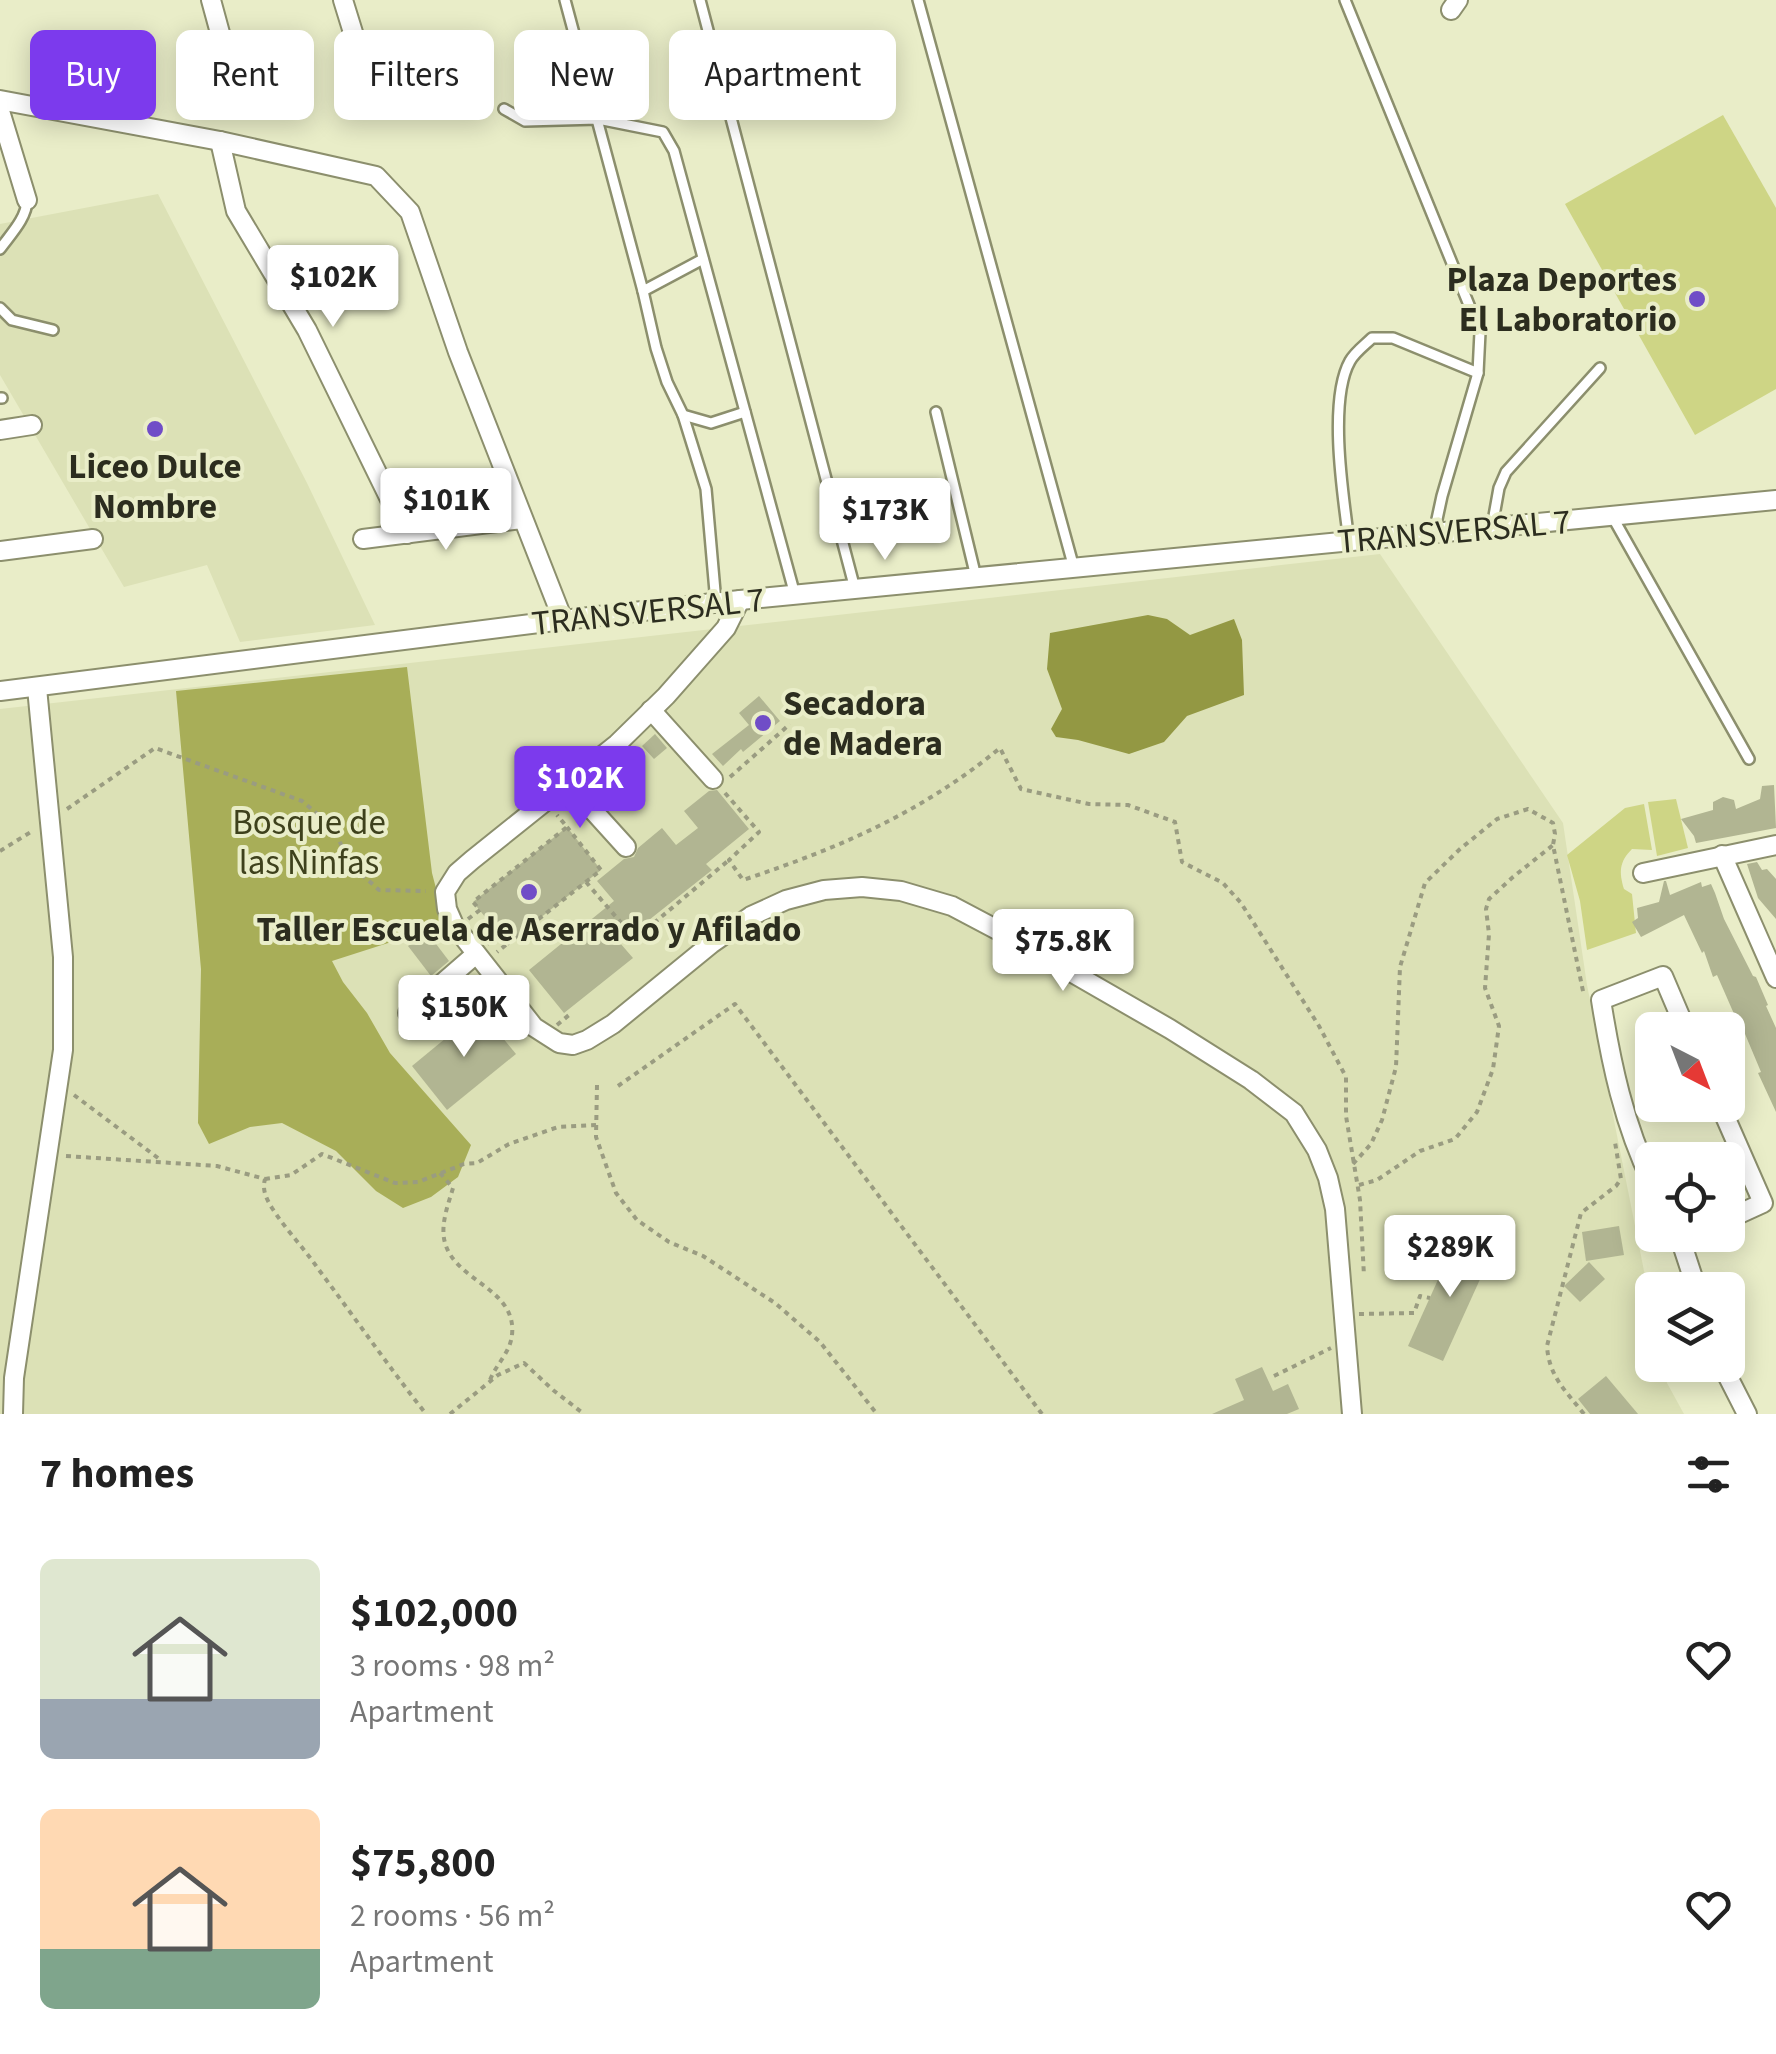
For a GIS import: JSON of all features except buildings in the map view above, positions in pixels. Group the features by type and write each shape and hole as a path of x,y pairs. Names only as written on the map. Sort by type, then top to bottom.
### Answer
{"street":[{"path":"211,0 219,30"},
{"path":"343,0 352,30"},
{"path":"0,100 376,176 410,212 458,352 563,620"},
{"path":"0,111 26,200"},
{"path":"220,142 236,211 307,330 407,534"},
{"path":"0,430 32,425"},
{"name":"TRANSVERSAL 7","path":"0,692 740,600 1776,500"},
{"path":"363,540 522,519"},
{"path":"0,551 93,539"},
{"path":"740,600 726,628 617,744 456,874 445,892 454,926 484,952 534,1027 559,1044 573,1045 613,1024 751,916 786,900 824,890 862,887 901,891 952,906 1005,934 1187,1039 1252,1080 1294,1114 1317,1150 1335,1208 1352,1414"},
{"path":"13,1414 14,1378 63,1050 63,957 37,688"},
{"path":"651,710 713,779"},
{"path":"568,784 626,847"},
{"path":"1643,873 1776,845"},
{"path":"1722,856 1776,978"},
{"path":"408,1013 484,952"},
{"path":"1635,1144 1611,1063 1601,1000 1662,976 1678,1012"},
{"path":"1745,1162 1763,1203 1745,1211"},
{"path":"1731,1382 1747,1414"}],"lane":[{"path":"565,0 573,30"},
{"path":"700,0 855,590"},
{"path":"918,0 1074,568"},
{"path":"1345,0 1480,332 1478,373 1434,533"},
{"path":"504,110 514,115"},
{"path":"716,603 706,489 684,416 656,348 598,120 663,132 674,151 794,595"},
{"path":"0,249 21,219 26,200"},
{"path":"643,291 704,259"},
{"path":"0,308 12,320 53,330"},
{"path":"1348,541 1339,463 1341,383 1352,358 1372,338 1393,338 1478,373"},
{"path":"1492,528 1506,472 1600,368"},
{"path":"684,416 710,423 745,412"},
{"path":"936,412 976,578"},
{"path":"1612,516 1750,759"}],"path":[{"path":"586,882 635,939 759,832 719,786 790,724"},
{"path":"0,851 154,748 302,801 333,826 350,864 379,890 445,892"},
{"path":"729,860 743,880 842,845 967,776 1000,748 1021,788 1089,804 1128,806 1175,822 1182,862 1223,883 1240,903 1319,1026 1346,1076 1346,1116 1360,1200 1364,1276"},
{"path":"484,952 507,944 601,870 551,808"},
{"path":"1353,1164 1371,1144 1382,1120 1396,1068 1400,967 1426,883 1497,818 1528,809 1553,823 1556,834 1553,845 1489,899 1486,909 1486,988 1499,1026 1493,1069 1477,1112 1455,1138 1420,1151 1377,1180 1357,1185"},
{"path":"465,922 480,910 473,902 567,827"},
{"path":"484,952 498,934 507,944"},
{"path":"457,970 512,1034"},
{"path":"618,1086 736,1004 1042,1414"},
{"path":"58,1084 162,1162"},
{"path":"596,1085 596,1136 616,1193 637,1220 775,1303 820,1342 877,1414"},
{"path":"47,1156 218,1166 265,1179 291,1175 322,1154 396,1183 418,1182 464,1164 477,1163 509,1144 558,1127 596,1125"},
{"path":"440,1173 452,1188 444,1218 444,1241 454,1260 468,1275 493,1290 510,1316 512,1335 502,1363 492,1372 488,1384"},
{"path":"265,1179 263,1188 271,1206 290,1234 426,1414"},
{"path":"1580,1213 1548,1346 1548,1362 1552,1374 1584,1414"},
{"path":"1359,1314 1414,1313 1420,1296 1430,1298"},
{"path":"1274,1376 1336,1346"},
{"path":"450,1414 498,1374 524,1362 584,1414"}],"shaded area":[{"name":"Plaza Deportes El Laboratorio","path":"1723,115 1776,208 1776,389 1695,435 1565,204"},
{"name":"Liceo Dulce Nombre","path":"158,194 307,483 375,625 240,642 207,565 124,587 0,375 0,224"},
{"path":"1380,554 1563,823 1587,985 1635,1226 1635,1252 1640,1252 1644,1272 1635,1272 1635,1382 1667,1382 1684,1414 0,1414 0,709"},
{"path":"1148,615 1167,619 1190,635 1234,619 1242,640 1244,695 1187,716 1164,742 1129,754 1056,737 1051,729 1062,709 1047,669 1050,633"},
{"path":"1676,799 1688,848 1657,856 1648,802"},
{"path":"1644,804 1652,850 1632,849 1621,872 1624,889 1632,894 1636,933 1587,950 1580,901 1567,855 1625,808"}],"green space":[{"name":"Bosque de las Ninfas","path":"407,667 432,873 444,919 413,935 332,961 390,1053 471,1145 458,1177 431,1197 403,1208 376,1191 336,1151 282,1123 250,1127 209,1144 198,1123 201,969 176,691"}],"place":[{"name":"Plaza Deportes El Laboratorio","path":"1697,299"},
{"name":"Liceo Dulce Nombre","path":"155,429"},
{"name":"Secadora de Madera","path":"763,723"},
{"name":"Taller Escuela de Aserrado y Afilado","path":"529,892"}]}
